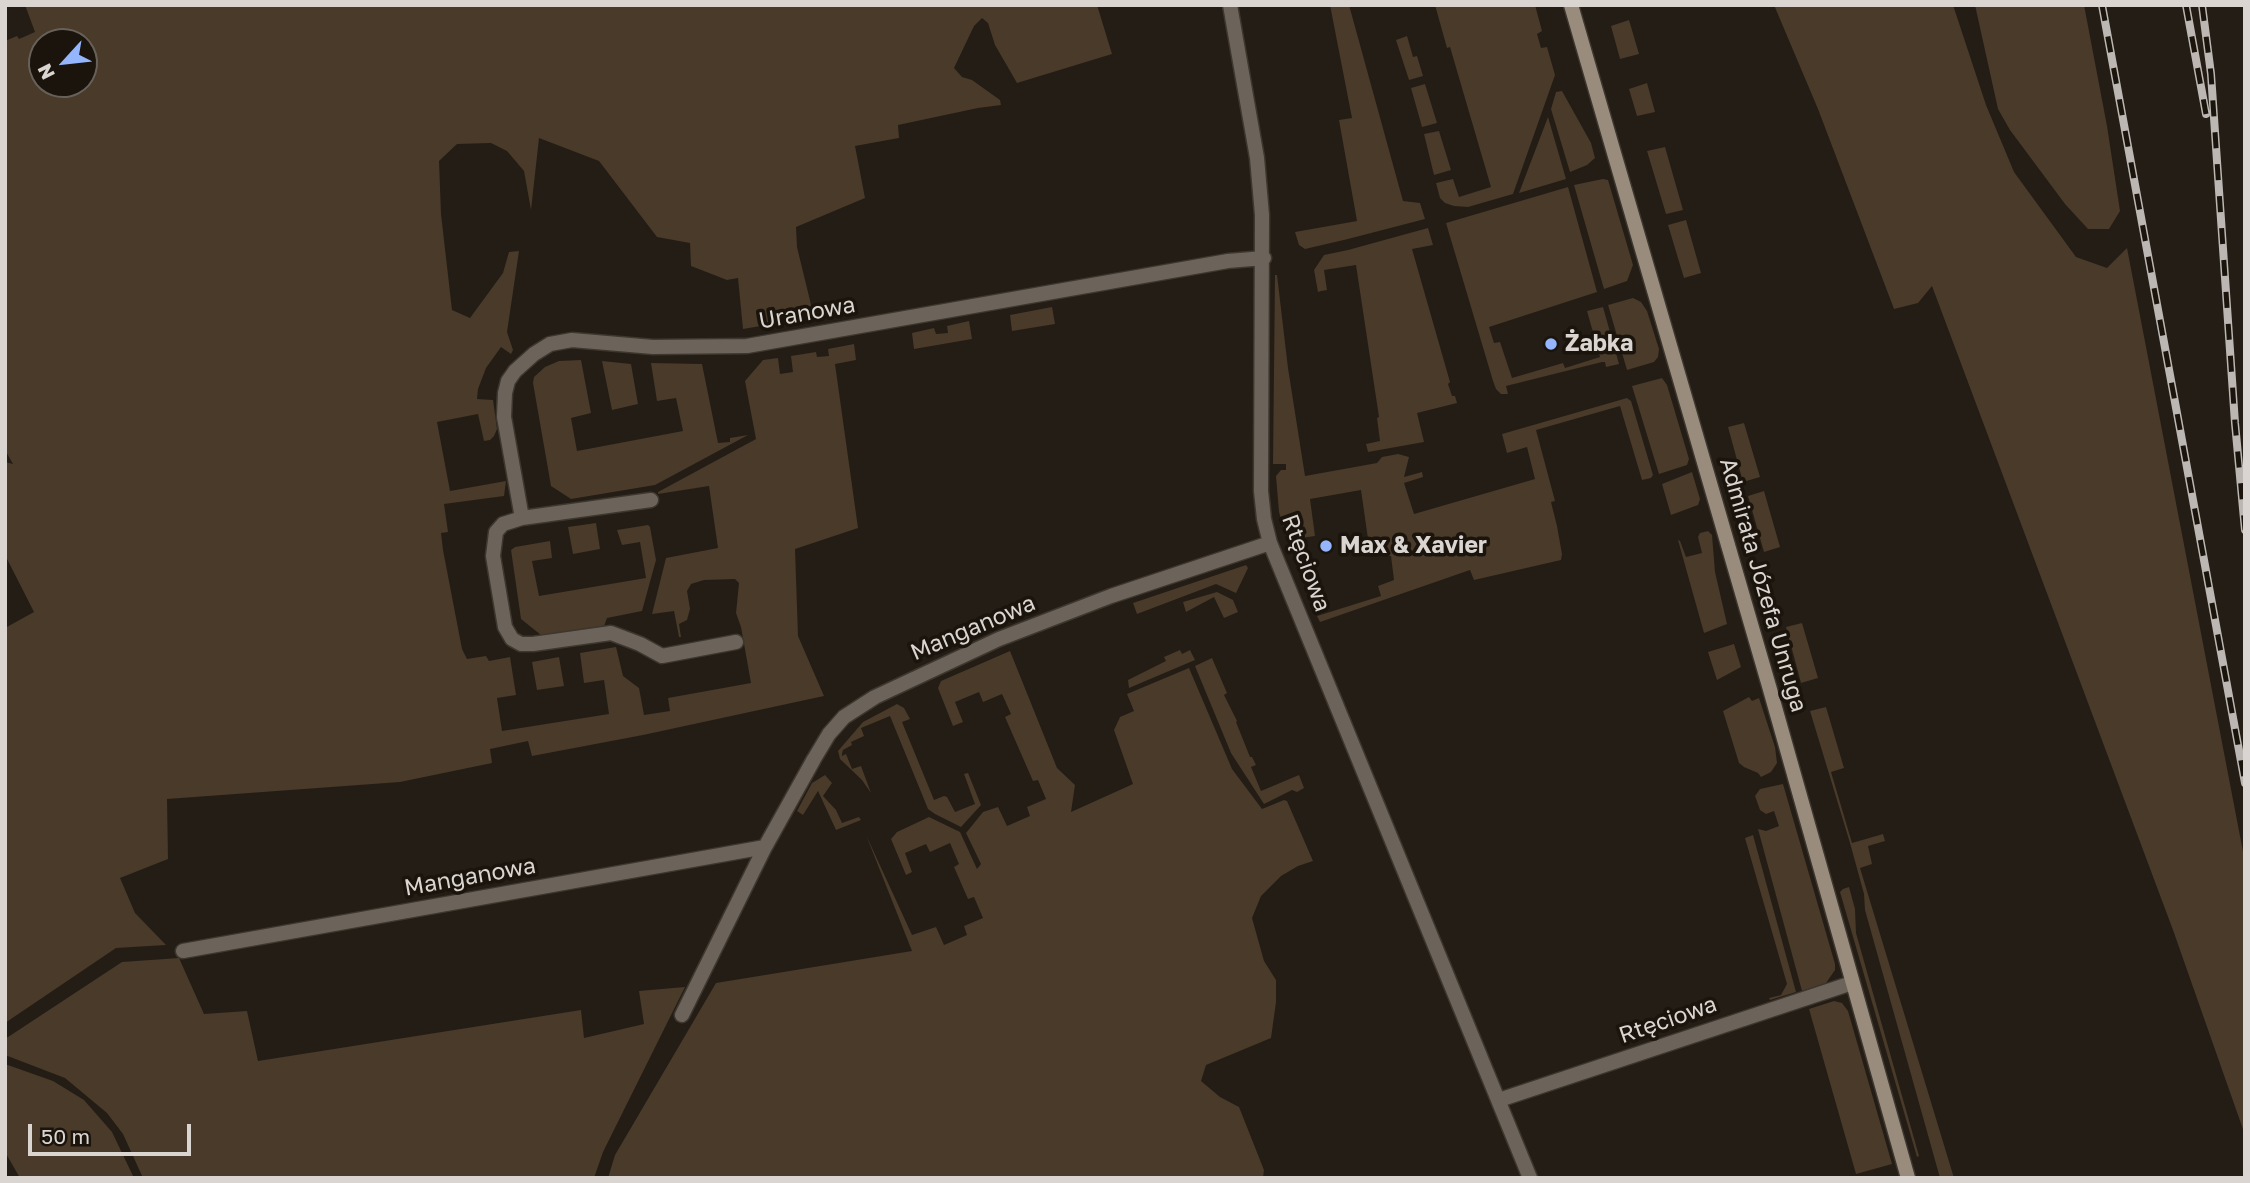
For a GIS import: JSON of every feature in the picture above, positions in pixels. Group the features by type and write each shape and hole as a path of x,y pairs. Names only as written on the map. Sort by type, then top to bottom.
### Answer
{"street":[{"name":"Rtęciowa","path":"1230,5 1257,158 1262,215 1264,258 1261,491 1270,543 1530,1178"},
{"name":"Admirała Józefa Unruga","path":"1571,5 1769,686 1908,1178"},
{"name":"Uranowa","path":"522,519 504,417 505,393 508,380 515,371 550,344 572,340 653,347 747,346 1228,261 1264,258"},
{"path":"651,500 503,524 496,532 493,544 505,628 512,639 533,644 611,633 640,643 662,656 736,642"},
{"name":"Manganowa","path":"682,1015 765,847 829,734 856,707 999,639 1111,596 1270,543"},
{"name":"Manganowa","path":"183,951 765,847"},
{"name":"Rtęciowa","path":"1499,1100 1852,983"}],"shaded area":[{"path":"25,5 1097,5 1112,54 1017,83 995,45 988,23 982,18 974,26 954,68 962,77 972,80 1000,100 1001,105 898,125 899,138 855,146 865,198 796,227 797,247 814,317 743,329 738,278 727,280 691,266 690,243 657,237 599,161 539,138 531,210 524,171 507,151 491,143 457,144 439,161 441,214 452,310 470,318 503,273 509,252 519,251 507,332 513,350 511,354 501,347 486,368 478,389 477,399 493,400 497,429 494,436 484,441 478,414 437,422 450,491 506,481 504,496 444,504 448,532 441,533 462,649 467,659 486,656 489,661 510,657 516,695 497,698 502,731 609,714 604,680 584,683 580,653 616,647 623,676 639,688 644,715 670,711 668,698 751,683 736,613 739,583 735,579 704,580 691,584 687,591 690,609 687,620 679,624 681,637 674,611 652,614 666,558 718,548 709,486 658,492 756,439 745,381 763,360 778,358 780,374 793,372 791,356 816,352 817,357 829,356 828,349 854,344 856,360 835,364 858,528 795,549 798,636 824,696 532,756 528,741 490,749 492,763 400,782 167,799 168,859 120,878 135,913 166,945 116,948 5,1023 5,628 34,612 5,555 5,462 13,464 5,450 5,41 17,36 19,39 28,35 28,98 98,98 98,28 34,28"},
{"path":"1330,5 1349,5 1403,201 1420,203 1425,219 1305,249 1299,245 1295,232 1357,221 1339,120 1352,118"},
{"path":"1435,5 1535,5 1542,31 1537,34 1541,48 1547,47 1555,75 1513,194 1468,207 1445,203 1440,198 1436,183 1453,179 1459,197 1491,187"},
{"path":"1774,5 1953,5 1986,105 2014,172 2076,257 2107,268 2127,248 2245,862 2245,1135 2173,930 1932,286 1918,303 1894,309 1818,109"},
{"path":"1975,5 2084,5 2120,211 2109,229 2088,229 2065,204 2010,130 1998,109"},
{"path":"1629,20 1639,54 1620,59 1611,26"},
{"path":"1407,36 1413,57 1417,56 1423,76 1409,80 1396,40"},
{"path":"1647,83 1655,112 1637,116 1629,89"},
{"path":"1425,84 1437,123 1422,127 1411,88"},
{"path":"1562,91 1591,143 1595,158 1587,165 1570,172 1551,109 1556,92"},
{"path":"1548,117 1566,179 1519,193"},
{"path":"1439,131 1451,170 1434,175 1424,134"},
{"path":"1665,147 1683,210 1666,214 1647,151"},
{"path":"1608,180 1633,265 1627,281 1604,289 1574,185"},
{"path":"1568,187 1597,292 1489,327 1494,343 1500,342 1512,378 1563,363 1565,368 1600,357 1587,311 1603,307 1619,364 1606,367 1605,362 1602,362 1506,386 1508,394 1501,394 1493,381 1446,223"},
{"path":"1686,220 1701,273 1684,278 1668,225"},
{"path":"1428,228 1433,245 1412,249 1450,382 1448,384 1457,403 1417,413 1424,442 1368,452 1366,444 1380,441 1379,417 1356,265 1324,270 1327,290 1318,292 1314,270 1324,255"},
{"path":"1275,275 1305,476 1377,463 1382,457 1398,454 1409,457 1404,477 1422,472 1423,477 1404,483 1414,514 1535,479 1527,447 1507,453 1502,434 1627,398 1631,401 1653,475 1642,480 1620,406 1536,430 1555,501 1551,502 1561,560 1474,580 1470,570 1320,622 1317,616 1381,596 1378,586 1394,580 1391,556 1383,556 1376,544 1369,546 1361,490 1310,499 1315,536 1287,540 1279,512 1276,476 1281,470 1286,470 1286,464 1273,464"},
{"path":"1633,298 1641,302 1647,311 1659,349 1654,362 1627,370 1608,305"},
{"path":"1052,307 1055,324 1012,331 1010,315"},
{"path":"969,321 972,339 914,349 912,333 934,328 936,334 948,333 947,326"},
{"path":"581,360 591,413 571,418 577,451 683,431 676,398 657,401 651,363 702,364 718,443 730,442 730,438 748,435 655,485 571,499 551,486 533,383 534,377 545,367 559,361"},
{"path":"602,361 631,364 638,404 612,410"},
{"path":"1662,378 1667,385 1689,459 1687,465 1659,474 1632,386"},
{"path":"1744,423 1760,477 1743,482 1728,427"},
{"path":"1692,472 1700,499 1698,505 1671,515 1662,484"},
{"path":"1764,491 1780,547 1764,552 1748,496"},
{"path":"596,523 600,549 573,554 568,527"},
{"path":"648,525 656,560 642,611 607,618 604,626 541,635 521,619 511,550 515,547 550,541 552,558 532,561 539,596 646,578 640,542 622,545 617,530"},
{"path":"1708,531 1712,535 1715,572 1727,624 1704,633 1678,540 1686,557 1702,553 1698,537 1700,533"},
{"path":"1246,565 1248,568 1236,593 1216,584 1137,614 1133,603"},
{"path":"1217,592 1233,600 1238,612 1224,618 1214,597 1186,612 1183,602"},
{"path":"1802,623 1818,678 1801,683 1786,627"},
{"path":"1734,644 1741,667 1717,680 1708,652"},
{"path":"1180,650 1182,654 1190,650 1195,660 1129,688 1128,680 1166,661 1164,657"},
{"path":"1010,651 1057,768 1075,785 1071,812 1133,784 1114,730 1120,717 1134,711 1127,694 1189,668 1232,769 1262,809 1287,801 1313,861 1281,876 1261,896 1252,918 1264,961 1276,980 1271,1038 1206,1065 1201,1081 1220,1097 1239,1107 1264,1170 1263,1178 608,1178 615,1155 716,983 912,951 866,835 912,935 936,927 944,945 967,935 964,926 983,918 974,897 968,899 954,867 959,864 950,843 930,852 926,844 905,853 912,872 906,875 891,839 897,832 929,817 960,832 977,869 981,864 966,833 983,812 998,807 1007,826 1030,816 1027,807 1046,799 1038,780 1033,781 1005,717 1011,714 1002,694 983,702 979,692 955,702 963,722 953,726 938,688 941,681"},
{"path":"559,657 564,686 537,690 532,662"},
{"path":"1212,658 1227,693 1224,695 1250,757 1256,765 1251,767 1261,791 1299,775 1304,788 1297,792 1292,790 1264,804 1231,753 1195,666"},
{"path":"1749,697 1752,701 1759,698 1775,747 1777,763 1771,772 1761,777 1739,763 1723,711"},
{"path":"897,704 904,708 910,719 902,722 934,800 947,797 955,812 975,804 964,774 968,773 981,805 961,827 928,809 890,716 861,728 864,736 851,742 852,745 843,750 842,754 846,754 852,769 861,766 871,793 862,780 840,759 838,751 863,722"},
{"path":"1826,707 1844,768 1831,772 1852,843 1883,834 1885,841 1868,846 1872,864 1860,868 1954,1178 1940,1178 1865,910 1864,894 1850,843 1810,711"},
{"path":"825,775 832,783 823,796 836,810 842,823 859,817 861,820 836,830 818,791 803,815 797,811 812,783"},
{"path":"1783,784 1835,964 1835,970 1826,983 1802,991 1758,829 1766,831 1779,826 1774,811 1766,814 1760,810 1755,796 1760,789"},
{"path":"1753,835 1796,992 1770,1000 1769,998 1781,995 1787,984 1745,838"},
{"path":"1849,887 1855,909 1856,933 1919,1156 1917,1157 1840,892"},
{"path":"179,958 204,1014 247,1011 258,1061 581,1010 584,1038 644,1024 639,991 685,987 603,1152 594,1178 143,1178 123,1134 107,1113 65,1078 5,1055 5,1039 122,962"},
{"path":"1834,1001 1842,1003 1848,1011 1892,1164 1856,1174 1809,1009"},
{"path":"5,1064 53,1081 84,1100 112,1132 134,1178 20,1178 5,1152"}],"railway":[{"path":"2102,5 2245,783"},
{"path":"2186,5 2206,114"},
{"path":"2202,5 2211,74 2245,530"}],"place":[{"name":"Żabka","path":"1551,344"},
{"name":"Max & Xavier","path":"1326,546"}]}
